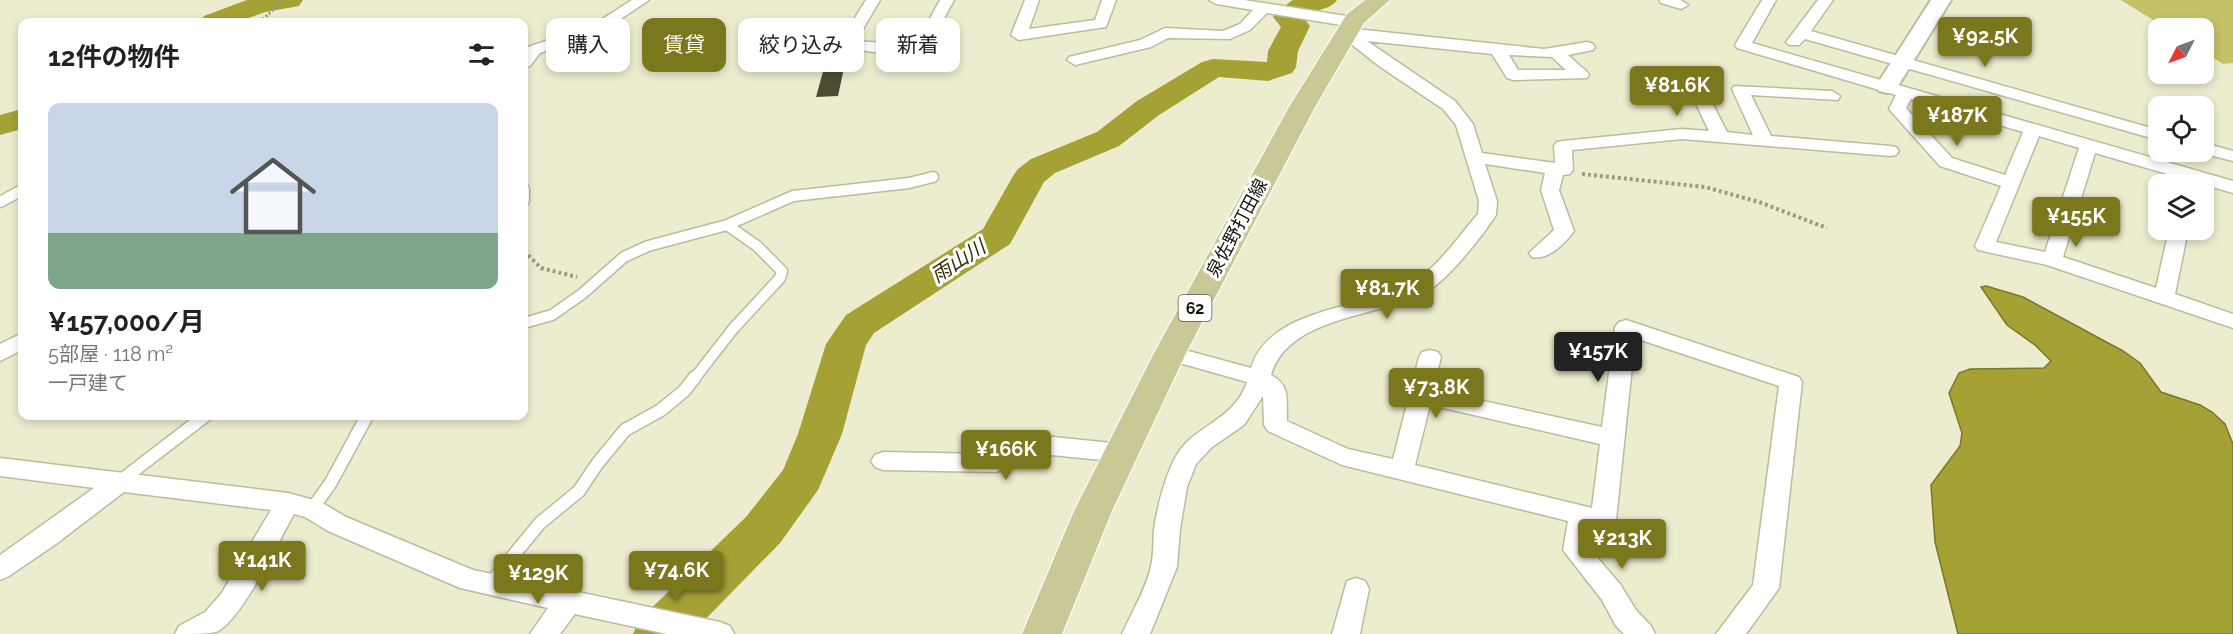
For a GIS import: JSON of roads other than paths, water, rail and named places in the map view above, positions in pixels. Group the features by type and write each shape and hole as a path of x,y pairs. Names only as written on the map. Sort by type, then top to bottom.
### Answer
{"main road":[{"name":"泉佐野打田線","path":"1042,634 1063,579 1170,354 1302,106 1349,30 1379,0"}],"street":[{"path":"528,58 534,50 598,28 642,0"},
{"path":"873,0 846,45 883,48 928,36 946,0"},
{"path":"1032,0 1019,35 1101,24 1109,0"},
{"path":"1666,0 1681,5"},
{"path":"1769,0 1743,45 2089,145 2173,174"},
{"path":"1782,57 1826,0"},
{"path":"1941,0 1901,62 1897,109 1927,150 1946,162 2011,183"},
{"path":"1224,1 1314,14 1349,30 1498,50 1544,54 1587,47"},
{"path":"1075,60 1144,44 1165,33 1214,36 1231,34 1245,27 1270,8"},
{"path":"1136,634 1164,567 1167,529 1175,487 1186,460 1204,441 1236,419 1248,403 1260,378 1265,359 1289,335 1311,323 1413,291 1429,280 1448,261 1487,215 1488,201 1464,124 1449,105 1384,63 1349,30"},
{"path":"1802,33 2148,132"},
{"path":"1498,50 1513,75 1581,75 1555,52"},
{"path":"1696,87 1721,137"},
{"path":"1765,141 1740,89 1832,96"},
{"path":"2033,129 1985,246 2052,260 2233,321"},
{"path":"1539,253 1564,231 1550,190 1559,169 1563,146 1682,134 1890,151"},
{"path":"2052,260 2089,145"},
{"path":"2214,151 2233,156"},
{"path":"1474,157 1559,169"},
{"path":"2214,182 2232,184"},
{"path":"2164,298 2177,240"},
{"path":"1170,354 1260,378 1274,386 1276,425 1342,456 1603,520 1626,327 1791,382 1766,588 1730,634"},
{"path":"0,354 18,343"},
{"path":"1402,471 1430,357"},
{"path":"1421,395 1613,438"},
{"path":"883,461 996,463 1003,441 1122,453"},
{"path":"0,467 300,506 469,580 718,634"},
{"path":"0,569 47,537 119,482"},
{"path":"189,634 215,620 300,506"},
{"path":"1581,515 1576,550 1611,592 1626,618 1641,634"},
{"path":"1346,634 1356,589"},
{"path":"544,634 568,603"}],"lane":[{"path":"528,322 552,315 624,257 648,246 727,225 793,196 909,183 933,177"},
{"path":"0,202 18,192"},
{"path":"489,585 540,523 579,491 597,464 625,430 661,410 684,391 733,329 780,278 782,270 775,262 727,225"},
{"path":"119,482 200,420"},
{"path":"300,506 330,484 365,420"}],"waterway":[{"path":"225,18 259,5 289,0"},
{"name":"雨山川","path":"658,634 763,530 802,478 820,434 846,344 860,324 997,236 1030,176 1043,166 1108,139 1148,108 1213,68 1268,72 1281,67 1283,51 1296,26 1287,17 1299,7 1323,0"},
{"path":"0,125 18,120"}]}
